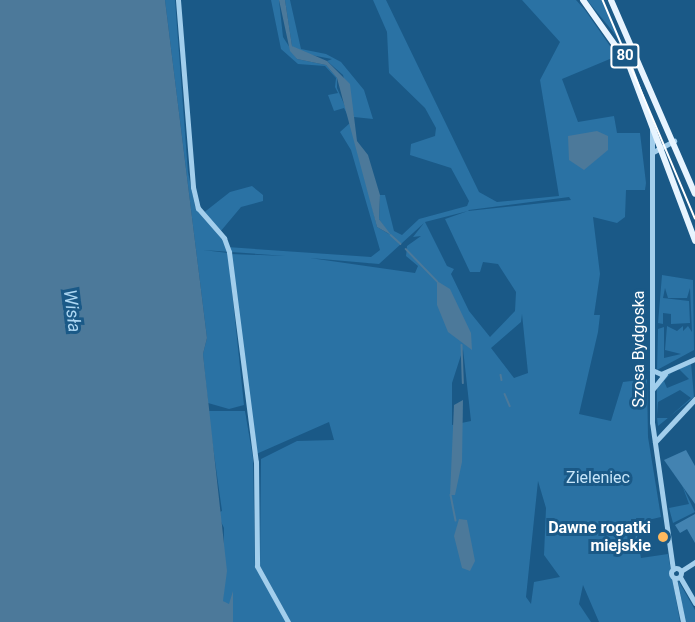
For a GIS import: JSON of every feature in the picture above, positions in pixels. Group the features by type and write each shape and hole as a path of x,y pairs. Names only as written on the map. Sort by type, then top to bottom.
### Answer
{"main road":[{"name":"Szosa Bydgoska","path":"583,0 620,46 661,146 695,241"},
{"name":"80","path":"612,0 674,141 695,195"}],"street":[{"path":"178,0 193,187 198,208 224,238 229,252 256,462 257,566 288,622"},
{"name":"Szosa Bydgoska","path":"651,122 653,152 651,368 653,446 677,573 683,622"},
{"path":"653,152 674,141"},
{"path":"651,368 657,374 695,359"},
{"path":"651,391 668,371"},
{"path":"653,446 664,427 694,401"},
{"path":"652,422 664,427"},
{"path":"695,562 677,573 695,603"}],"green space":[{"name":"Zieleniec","path":"165,0 175,0 188,172 195,206 202,214 230,192 252,186 263,195 263,201 241,207 220,232 227,247 371,257 380,250 351,150 340,132 351,122 344,108 334,111 328,95 338,93 335,87 336,78 325,66 298,64 281,49 271,0 279,0 283,37 297,59 326,65 337,78 337,88 352,122 377,227 389,234 379,219 380,195 385,195 394,231 402,235 419,219 467,206 469,201 451,168 410,155 411,144 435,136 436,128 425,108 389,73 387,32 373,0 386,0 479,192 497,202 559,196 540,80 560,42 522,0 576,0 617,56 562,79 578,122 614,116 617,133 640,133 646,183 645,190 626,190 625,217 617,223 593,217 600,274 594,315 600,315 579,414 611,421 623,382 647,379 648,437 661,517 635,523 641,558 668,554 680,622 599,622 583,585 579,604 591,622 291,622 260,566 261,459 297,441 334,440 329,422 254,455 231,254 286,256 203,250 228,253 244,405 229,409 208,403 203,354 207,338","holes":["569,197 571,200 468,211","468,211 445,219 470,272 480,272 483,262 498,264 516,292 515,311 490,337 469,311 451,274 454,269 447,266 425,222","424,223 413,237 421,236 407,246 406,256 418,266 415,273 310,258 379,264","522,314 528,373 514,378 491,348 521,322","463,349 471,421 452,425 452,383","538,481 546,508 544,555 560,577 534,582 531,604 526,597"]},
{"path":"285,0 290,0 301,49 326,54 341,62 364,90 373,119 354,117 343,75 327,61 332,59 300,53 292,46"},
{"path":"587,0 602,0 630,60 614,33"},
{"path":"662,275 693,280 694,350 657,370 658,329 664,327 664,358 681,354 665,350 667,326 677,331 683,326 683,331 688,326 692,332 690,288 687,298 668,298 665,288 663,298 689,301 690,323 671,324 671,314 663,313 663,324 658,323"},
{"path":"691,363 694,397 669,417 691,398 680,390 658,402 657,415 657,385 673,371 664,381 667,388 689,379 679,369"},
{"path":"208,411 245,411 253,458 255,566 286,622 233,622 223,601 224,528 217,513 222,511"},
{"path":"657,418 668,418 658,426"},
{"path":"682,485 695,512 673,523 669,508 689,504"},
{"path":"678,580 695,610 695,622 685,622"}],"water":[{"name":"Wisła","path":"0,0 165,0 207,338 203,354 227,571 223,601 229,604 233,591 233,622 0,622"},
{"path":"279,0 285,0 292,46 327,61 350,84 357,141 368,155 380,195 379,219 391,235 377,227 337,78 326,65 297,59 290,51"},
{"path":"597,131 608,136 608,150 584,170 569,160 568,136"},
{"path":"437,281 450,289 471,333 472,350 448,332 437,305"},
{"path":"463,400 462,462 455,495 450,495 454,405"},
{"path":"459,519 467,520 475,561 470,571 462,568 454,536"}],"building":[{"path":"686,450 695,466 695,504 664,460"},
{"path":"695,514 695,543 687,529 680,533 675,525"}],"waterway":[{"path":"391,235 401,244"},
{"path":"406,249 437,281"},
{"path":"462,345 463,383"},
{"path":"501,375 502,380"},
{"path":"505,394 510,406"},
{"path":"451,495 456,521"}],"tram line":[{"path":"603,0 695,218"}],"place":[{"name":"Dawne rogatki miejskie","path":"663,537"}]}
